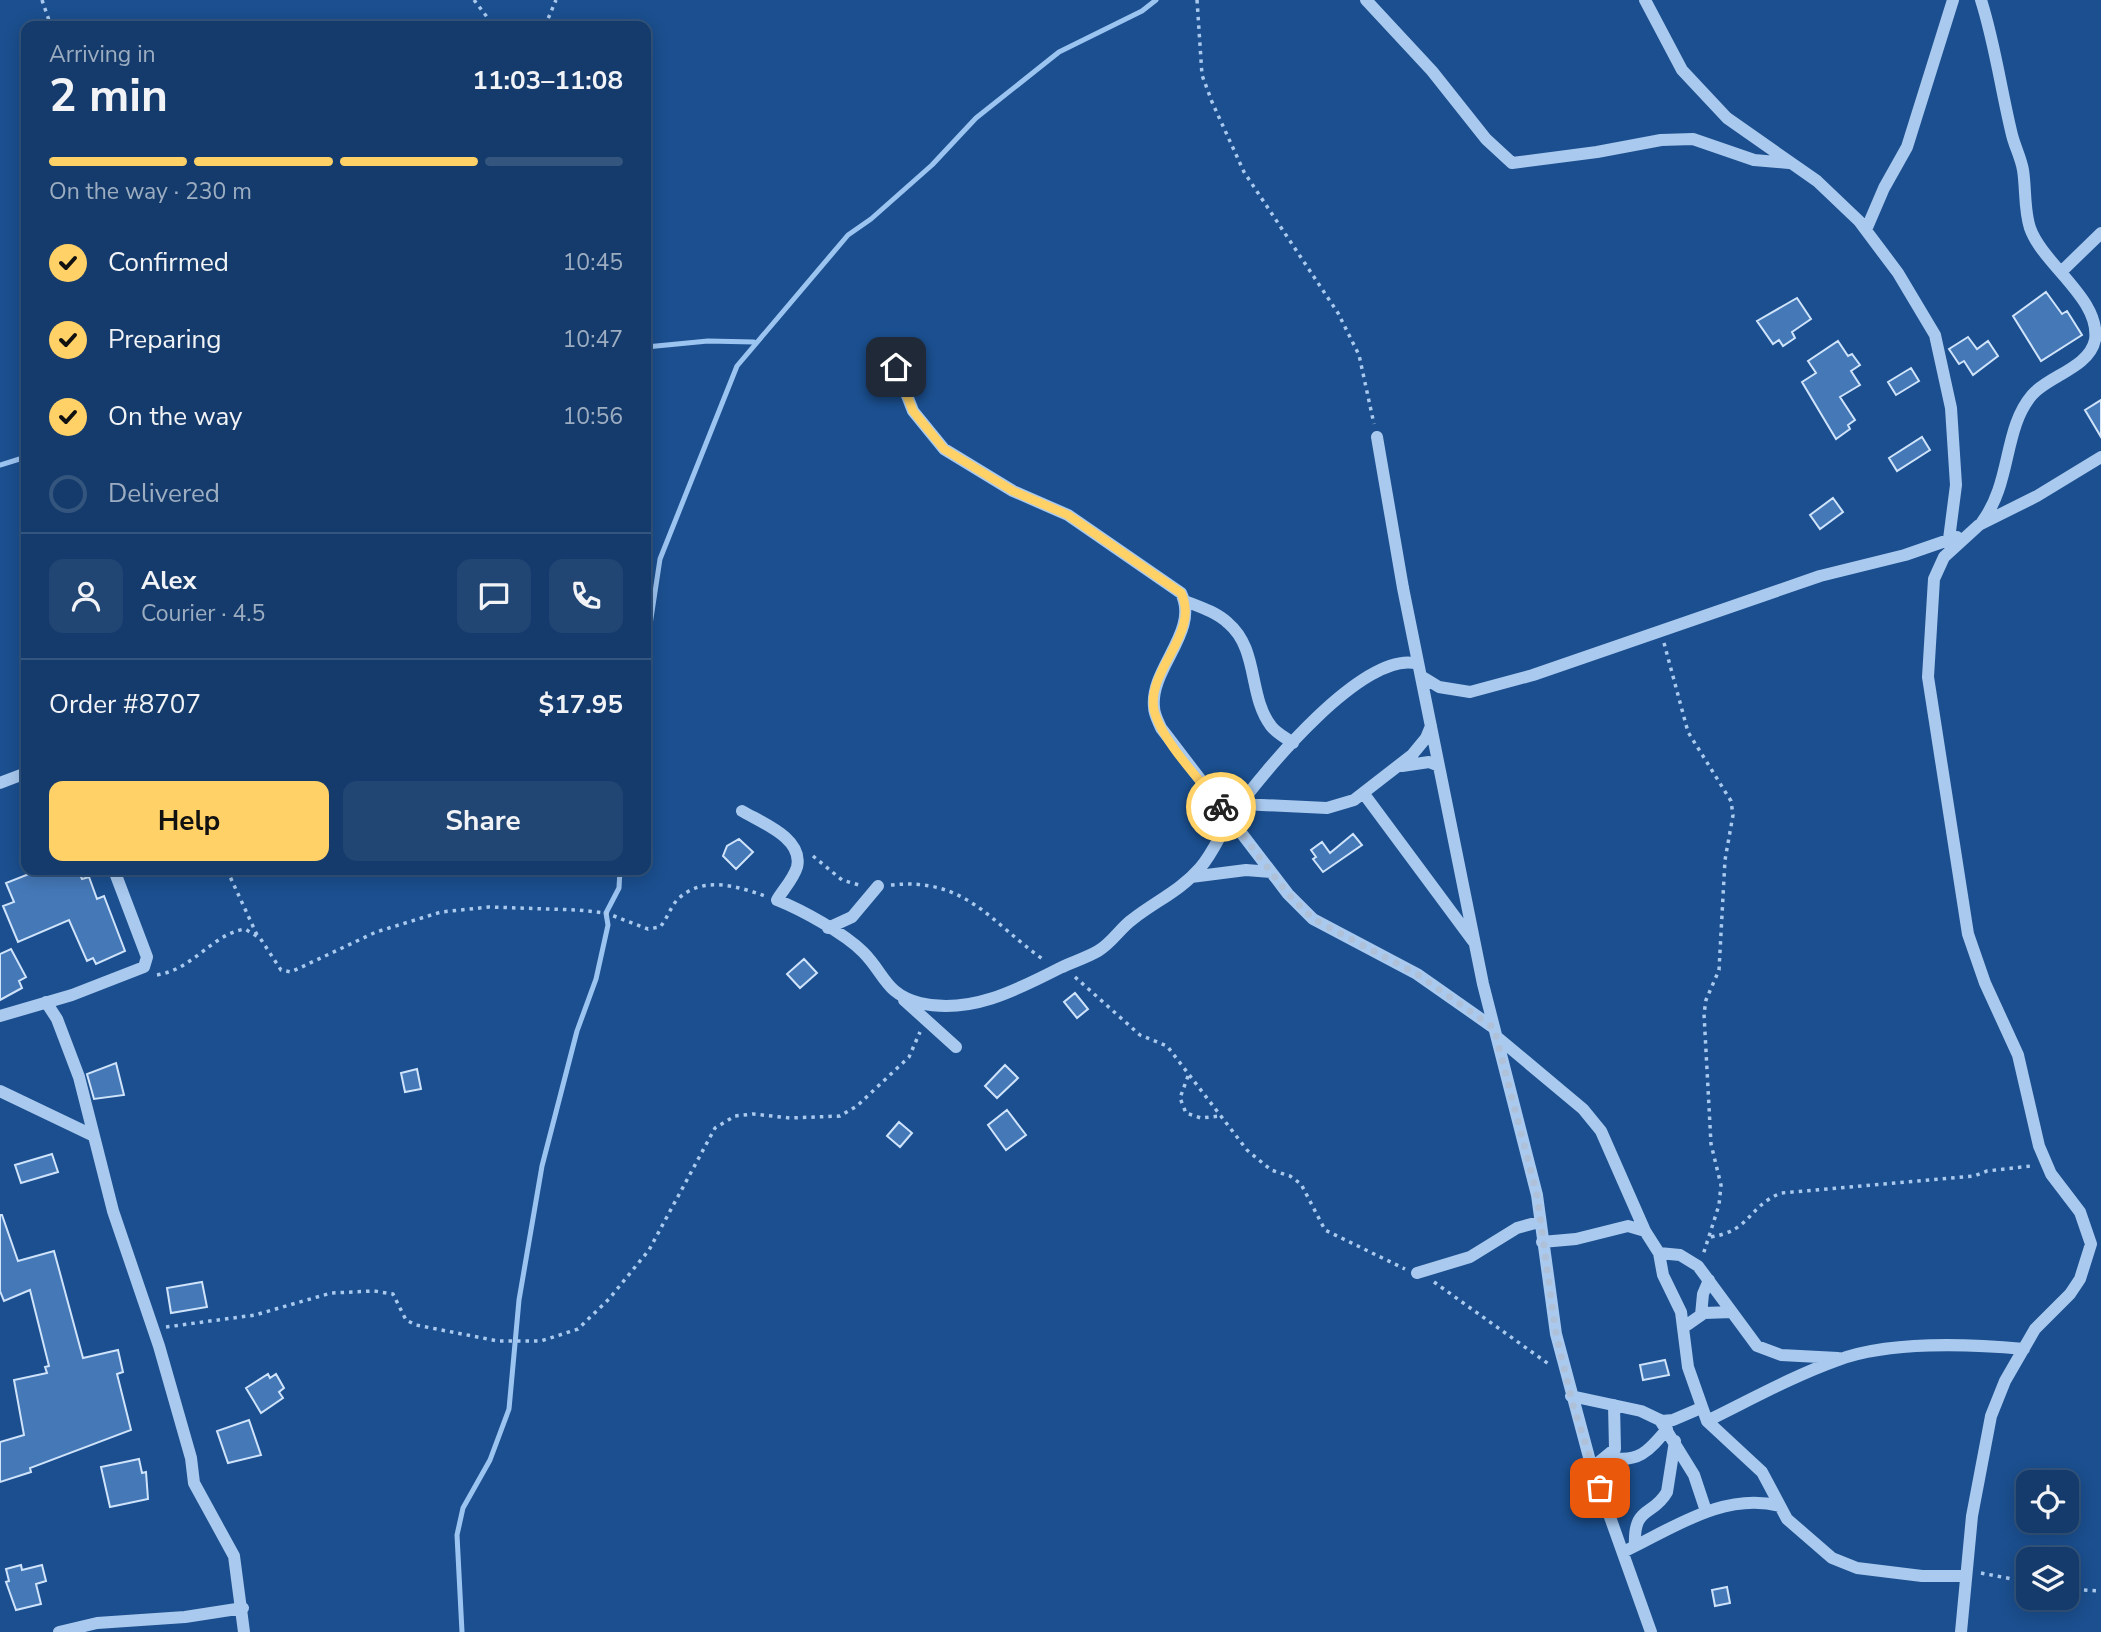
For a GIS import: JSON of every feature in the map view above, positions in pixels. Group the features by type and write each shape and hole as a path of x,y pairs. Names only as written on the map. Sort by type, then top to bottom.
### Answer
{"street":[{"path":"1366,0 1432,71 1486,139 1512,163 1661,140 1693,139 1770,164 1789,163"},
{"path":"1645,0 1676,60 1689,79 1727,118 1817,181 1866,230 1898,273 1935,335 1951,408 1955,485 1949,539"},
{"path":"1866,230 1884,187 1906,147 1953,0"},
{"path":"1961,1632 1972,1516 1991,1416 2005,1381 2035,1329 2070,1294 2080,1279 2091,1244 2080,1213 2047,1165 2039,1146 2018,1055 1985,982 1968,934 1928,677 1929,624 1934,579 1944,557 1994,506 2023,409 2034,393 2096,350 2095,330 2086,302 2046,256 2030,228 2023,169 1981,0"},
{"path":"2061,272 2101,233"},
{"path":"896,367 913,411 944,449 1013,491 1068,515 1181,593 1186,614 1156,688 1154,708 1161,727 1271,872 1313,919 1417,974 1495,1033 1583,1109 1601,1131 1644,1231 1659,1252 1663,1275 1676,1299 1684,1327 1688,1367 1707,1421 1762,1472 1780,1506 1808,1540 1832,1558 1857,1568 1922,1576 1965,1574"},
{"path":"1377,437 1475,944 1495,1033 1527,1150 1566,1377 1593,1467 1629,1549 1651,1632"},
{"path":"898,995 920,1003 954,1007 992,999 1099,951 1134,918 1172,896 1212,854 1231,817 1293,743 1362,678 1389,664 1406,661 1439,687 1469,692 1533,675 1820,576 1905,555 1949,539 2037,496 2101,457"},
{"path":"1185,601 1214,614 1239,634 1252,665 1263,709 1272,727 1293,743"},
{"path":"1241,804 1327,808 1354,800 1396,768 1426,738 1431,726"},
{"path":"1396,768 1418,763 1439,766"},
{"path":"0,783 21,775"},
{"path":"1364,794 1475,944"},
{"path":"742,811 776,830 794,852 798,862 796,871 777,900 828,928 863,952 898,995 956,1047"},
{"path":"1191,877 1246,870 1271,872"},
{"path":"0,1016 144,967 147,957 116,875"},
{"path":"828,928 852,916 878,886"},
{"path":"46,1002 68,1043 113,1211 153,1329 191,1458 194,1483 234,1556 243,1608 244,1632"},
{"path":"0,1091 11,1098 49,1112 92,1135"},
{"path":"1417,1273 1470,1256 1517,1228 1539,1222"},
{"path":"1542,1242 1576,1239 1628,1226 1644,1231"},
{"path":"1659,1252 1679,1255 1698,1266 1757,1346 1781,1355 1843,1359 1919,1347 1978,1345 2024,1349"},
{"path":"1701,1315 1703,1294 1709,1280"},
{"path":"1684,1327 1701,1315 1716,1311 1732,1312"},
{"path":"1707,1421 1843,1359"},
{"path":"1571,1396 1641,1411 1664,1425 1694,1475 1706,1511"},
{"path":"1593,1467 1615,1449 1614,1405"},
{"path":"1608,1457 1631,1459 1644,1455 1664,1425 1701,1408"},
{"path":"1629,1549 1644,1511 1663,1499 1667,1492 1675,1441"},
{"path":"1629,1549 1706,1511 1749,1502 1780,1506"},
{"path":"59,1632 97,1623 185,1618 243,1608"}],"path":[{"path":"42,0 49,21"},
{"path":"474,0 490,21"},
{"path":"547,21 555,0"},
{"path":"1197,0 1202,75 1212,102 1244,172 1338,313 1359,355 1377,437"},
{"path":"1661,631 1688,732 1726,790 1733,815 1726,860 1719,970 1706,1000 1704,1014 1711,1144 1721,1185 1710,1237 1698,1266"},
{"path":"794,852 808,854 842,880 863,887 928,884 957,892 986,911 1057,970 1079,979 1140,1035 1167,1046 1258,1161 1301,1184 1325,1230 1393,1265 1417,1273 1566,1377"},
{"path":"229,875 257,935 281,970 291,972 376,932 441,912 489,907 578,910 606,914 648,929 660,928 676,901 707,885 733,884 777,900"},
{"path":"135,972 152,976 167,974 184,967 236,930 245,929 257,935"},
{"path":"153,1329 219,1317 255,1315 331,1293 374,1291 393,1294 406,1320 416,1325 498,1341 541,1341 578,1328 609,1299 649,1250 715,1128 735,1116 752,1114 790,1118 840,1116 857,1106 909,1057 926,1019"},
{"path":"1188,1075 1180,1098 1186,1113 1201,1118 1220,1116"},
{"path":"1710,1237 1731,1234 1739,1229 1765,1199 1781,1193 1974,1176 1987,1171 2047,1165"},
{"path":"1965,1574 1997,1573 2016,1578"},
{"path":"2079,1590 2101,1591"}],"building":[{"path":"2046,292 2062,314 2067,311 2082,335 2041,361 2013,316"},
{"path":"1797,298 1811,319 1792,332 1795,338 1783,346 1779,340 1773,344 1757,321"},
{"path":"1968,337 1977,349 1988,341 1998,356 1973,375 1964,361 1959,364 1949,349"},
{"path":"1838,341 1848,356 1852,354 1860,365 1851,371 1860,385 1840,397 1855,420 1848,425 1850,429 1836,439 1802,382 1816,373 1808,361"},
{"path":"1911,368 1919,381 1896,395 1888,382"},
{"path":"2101,400 2101,437 2085,410"},
{"path":"1922,437 1930,450 1897,471 1889,458"},
{"path":"1833,498 1843,512 1820,529 1810,515"},
{"path":"1353,834 1362,845 1323,872 1313,859 1316,857 1311,850 1322,842 1330,853"},
{"path":"739,839 753,852 736,869 723,856 727,846"},
{"path":"26,875 80,875 82,879 89,877 97,899 104,896 125,951 96,964 93,958 87,961 69,920 18,942 3,906 14,902 6,883"},
{"path":"11,949 26,977 19,981 22,988 0,1000 0,954"},
{"path":"804,959 817,973 800,988 787,974"},
{"path":"1075,993 1088,1009 1077,1018 1064,1002"},
{"path":"116,1063 124,1095 94,1099 87,1074"},
{"path":"1005,1065 1018,1078 997,1098 985,1086"},
{"path":"417,1069 421,1089 405,1092 401,1073"},
{"path":"1007,1110 1026,1135 1006,1150 988,1125"},
{"path":"899,1122 912,1133 900,1147 887,1136"},
{"path":"52,1154 58,1172 21,1183 15,1165"},
{"path":"0,1215 18,1261 54,1251 83,1358 118,1350 123,1372 117,1374 131,1430 30,1468 31,1472 0,1482 0,1442 24,1435 14,1380 47,1373 45,1367 49,1366 30,1290 4,1301 0,1291"},
{"path":"202,1282 207,1307 171,1313 167,1288"},
{"path":"1665,1360 1669,1375 1643,1380 1640,1365"},
{"path":"268,1374 270,1378 276,1374 284,1388 279,1392 283,1398 261,1413 246,1388"},
{"path":"249,1420 261,1455 228,1463 217,1431"},
{"path":"139,1459 142,1473 146,1472 148,1499 110,1507 101,1467"},
{"path":"21,1565 22,1570 42,1565 46,1581 36,1584 41,1604 16,1610 6,1582 9,1581 6,1569"},
{"path":"1727,1587 1730,1603 1715,1606 1712,1590"}],"waterway":[{"path":"651,618 660,559 737,366 848,235 871,219 932,165 976,118 1059,52 1142,11 1156,0"},
{"path":"651,347 708,341 754,342"},
{"path":"0,465 21,459"},
{"path":"462,1632 457,1535 463,1508 490,1460 509,1409 519,1300 542,1166 577,1031 596,979 608,925 606,913 619,888 620,875"}],"way so far":[{"path":"1221,807 1241,829 1288,894 1313,919 1346,934 1385,960 1417,974 1494,1028 1537,1195 1556,1334 1573,1405 1600,1488"}],"route":[{"path":"896,367 913,411 929,434 944,449 1013,491 1068,515 1181,593 1186,603 1186,614 1156,688 1154,708 1161,727 1221,807"}]}
